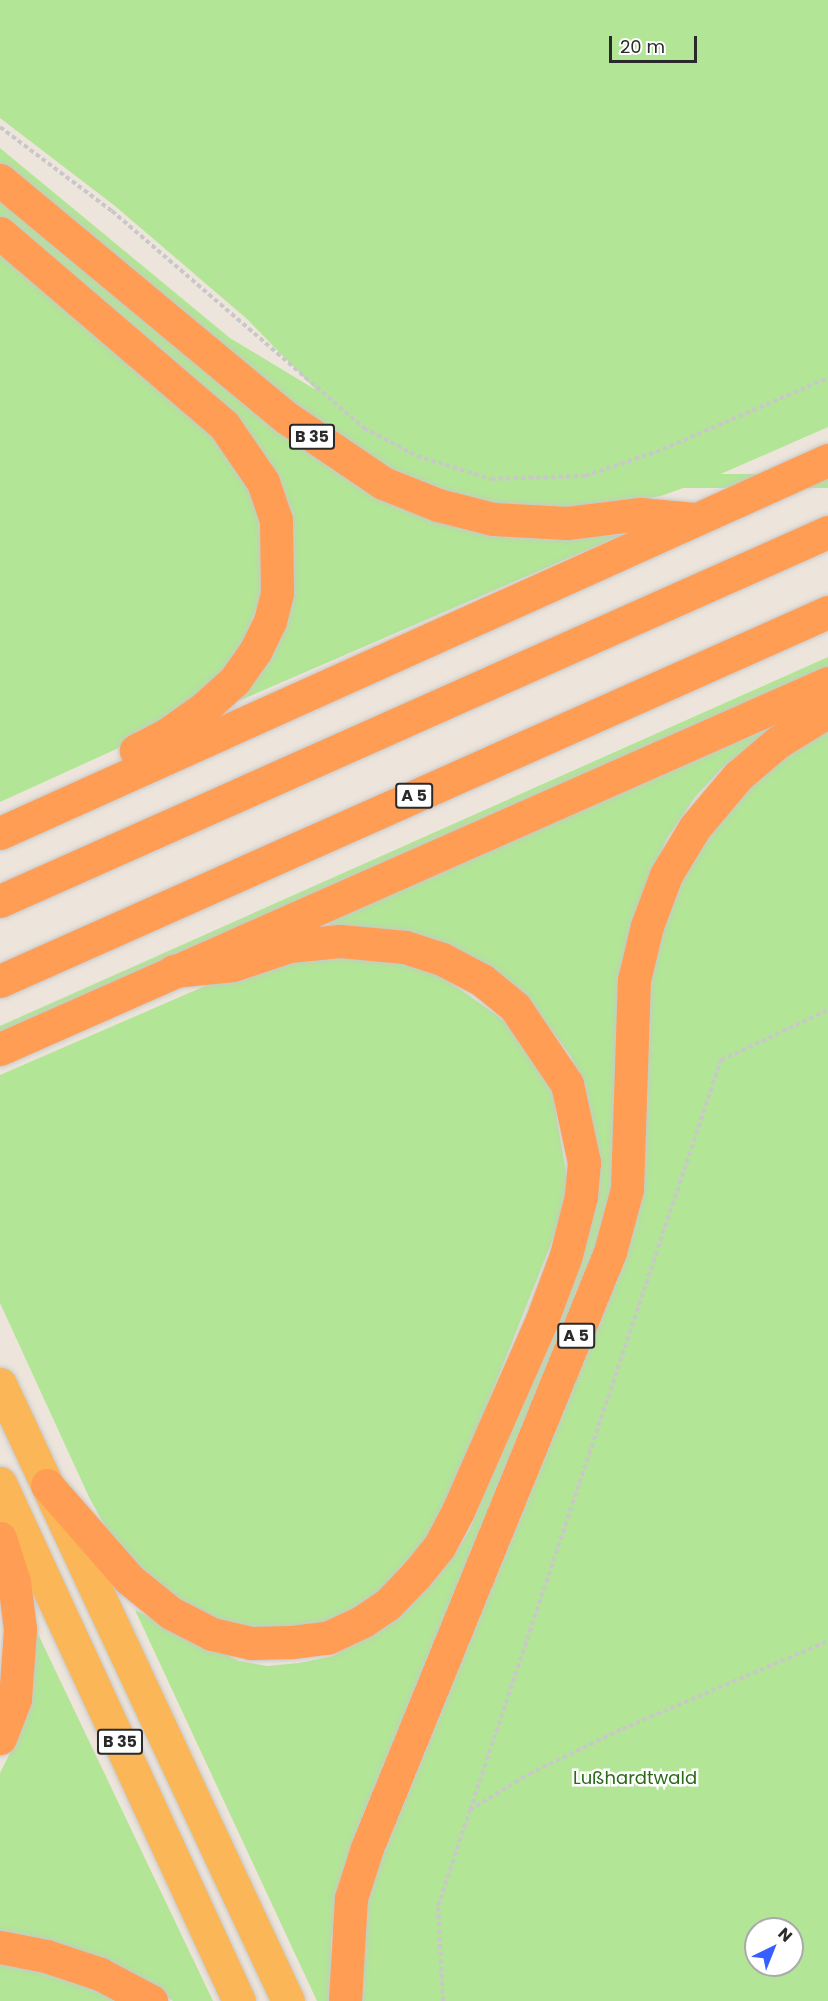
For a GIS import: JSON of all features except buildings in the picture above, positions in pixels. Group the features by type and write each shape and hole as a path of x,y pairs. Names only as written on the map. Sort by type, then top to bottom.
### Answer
{"highway":[{"name":"B 35","path":"0,180 287,418 383,483 438,505 493,519 567,523 640,514 696,520"},
{"path":"0,233 224,426 263,482 276,520 279,558 270,621 236,680 166,735 0,815"},
{"path":"0,833 828,460"},
{"path":"0,901 828,532"},
{"name":"A 5","path":"0,981 828,612"},
{"path":"0,1049 828,683"},
{"name":"A 5","path":"345,2001 351,1898 367,1848 610,1252 627,1189 634,980 647,926 666,875 695,827 738,776 778,742 828,711"},
{"path":"47,1485 129,1579 171,1612 212,1634 251,1643 292,1642 327,1638 363,1621 388,1604 416,1575 439,1547 458,1511 543,1317 566,1255 581,1196 584,1162 567,1084 515,1007 482,980 442,959 405,947 340,941 289,946 233,965 173,971"},
{"name":"B 35","path":"0,1384 288,2001"},
{"name":"B 35","path":"0,1483 239,2001"},
{"path":"0,1538 14,1582 20,1629 15,1699 0,1738"},
{"path":"0,1947 46,1956 100,1974 151,2001"}],"path":[{"path":"0,127 112,211 364,428 417,456 491,479 585,476 656,452 828,378"},
{"path":"443,2001 438,1906 721,1060 828,1010"},
{"path":"470,1810 529,1774 622,1729 828,1641"}],"green space":[{"path":"0,0 828,0 828,427 716,476 664,495 599,510 490,507 410,481 333,437 0,165 0,148 230,338 316,390 247,319 115,206 0,118"},
{"path":"0,196 372,493 418,515 463,529 511,537 622,535 241,700 239,696 281,500 0,220"},
{"path":"0,252 212,433 251,491 262,523 263,594 234,662 158,730 0,802"},
{"path":"0,474 828,474 828,488 0,488"},
{"path":"828,657 828,671 0,1038 0,1026"},
{"name":"Lußhardtwald","path":"828,718 828,2001 355,2001 364,1907 380,1852 611,1288 646,977 670,890 729,799"},
{"path":"763,725 767,732 724,766 695,797 667,838 646,888 613,1191 599,1250 342,1885 331,1940 331,2001 317,2001 135,1610 239,1661 267,1666 299,1663 333,1656 372,1629 418,1593 457,1551 470,1529 572,1280 582,1088 571,1057 551,1029 526,1004 329,926 330,921"},
{"path":"306,955 410,962 440,975 502,1019 525,1045 552,1091 568,1183 564,1211 443,1516 398,1579 342,1620 280,1634 217,1625 166,1599 111,1537 89,1497 0,1303 0,1075 212,983"},
{"path":"31,1624 37,1632 213,2001 173,2001 155,1989 0,1935 0,1773 17,1739"},
{"path":"0,1959 26,1964 128,2001 0,2001"}]}
